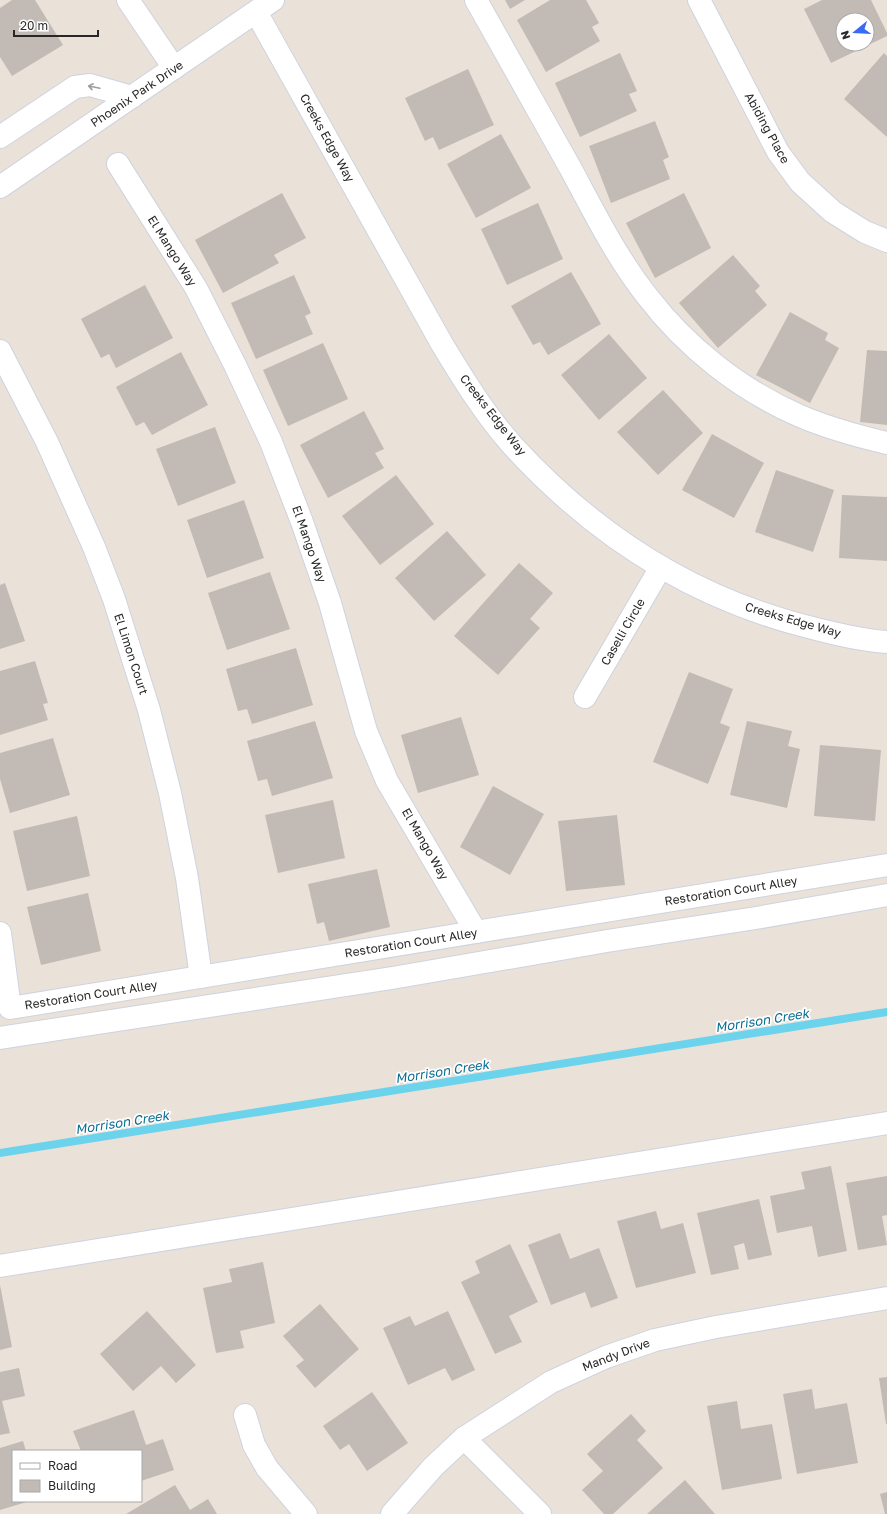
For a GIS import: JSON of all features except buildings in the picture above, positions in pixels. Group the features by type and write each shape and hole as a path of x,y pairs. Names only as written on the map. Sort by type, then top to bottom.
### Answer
{"street":[{"path":"128,0 174,68"},
{"path":"476,0 619,256 647,296 679,333 721,370 756,393 799,416 845,433 887,443"},
{"name":"Abiding Place","path":"699,0 778,152 800,182 833,212 865,232 887,241"},
{"name":"Phoenix Park Drive","path":"0,187 265,6"},
{"name":"Creeks Edge Way","path":"265,6 438,338 469,388 512,445 562,496 610,534 661,568 706,591 763,614 822,631 887,642"},
{"path":"0,137 75,87 90,85 132,97"},
{"name":"El Mango Way","path":"118,164 196,288 235,365 271,442 302,522 330,604 366,731 387,781 476,932"},
{"name":"El Limon Court","path":"0,351 48,442 94,547 114,599 149,710 170,793 187,878 201,976"},
{"name":"Caselli Circle","path":"585,697 661,568"},
{"name":"Restoration Court Alley","path":"0,933 10,1008 887,865"},
{"path":"0,1038 392,978 887,895"},
{"path":"0,1266 887,1124"},
{"name":"Mandy Drive","path":"392,1514 432,1467 464,1438 551,1382 606,1357 655,1340 716,1327 887,1298"},
{"path":"245,1415 254,1445 267,1468 306,1514"},
{"path":"464,1438 540,1514"}],"waterway":[{"name":"Morrison Creek","path":"0,1153 887,1012"}]}
